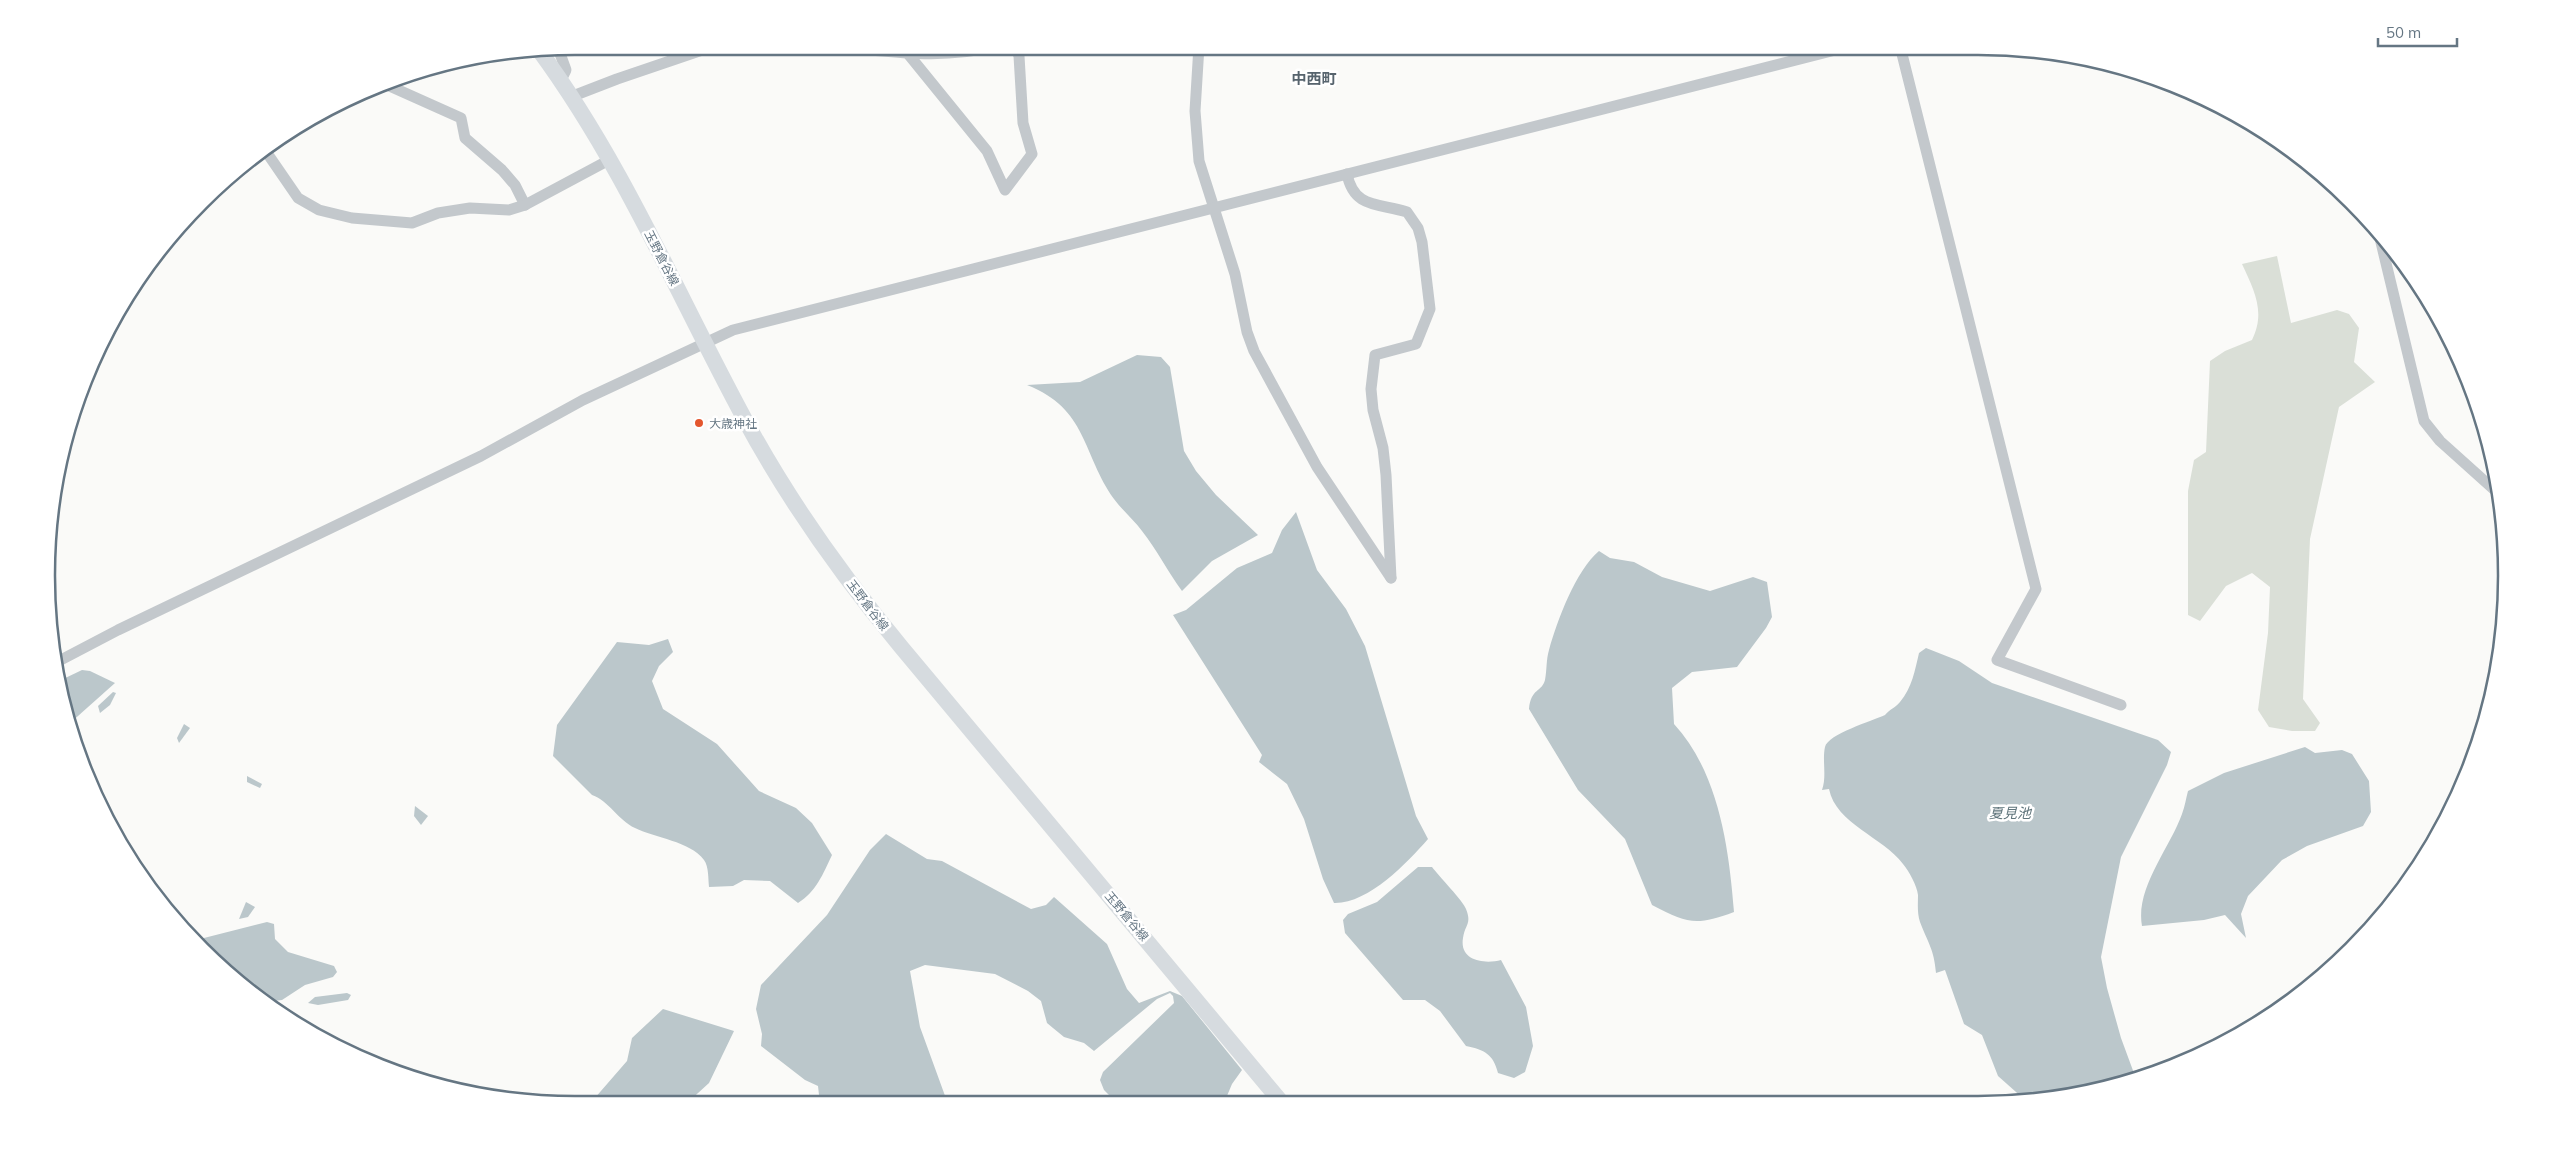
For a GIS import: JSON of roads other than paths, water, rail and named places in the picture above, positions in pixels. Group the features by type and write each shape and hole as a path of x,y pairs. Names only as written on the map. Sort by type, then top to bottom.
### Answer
{"main road":[{"name":"玉野倉谷線","path":"543,56 573,96 611,159 773,469 869,608 1277,1096"}],"street":[{"path":"561,55 566,70 561,80"},
{"path":"573,96 688,55"},
{"path":"909,55 987,151 1005,190 1032,154 1023,123 1019,55"},
{"path":"1198,55 1195,112 1199,161 1235,274 1247,332 1254,351 1317,468 1391,578 1386,475 1383,448 1373,410 1371,389 1375,355 1416,344 1430,308 1422,242 1418,228 1407,212 1361,200 1350,189 1347,174"},
{"path":"62,660 118,630 434,480 583,400 734,330 1816,55"},
{"path":"1902,55 2036,590 1997,660 2121,705"},
{"path":"394,88 461,118 465,138 502,170 515,185 525,205"},
{"path":"269,156 298,198 319,210 352,218 412,223 438,213 470,208 509,210 525,205 611,159"},
{"path":"2383,250 2424,421 2440,441 2490,486"}],"water":[{"path":"1137,355 1161,357 1170,367 1184,451 1196,471 1216,495 1258,535 1212,561 1182,591 1139,527 1114,499 1095,466 1073,420 1062,407 1047,395 1027,385 1080,382"},
{"path":"1296,512 1317,570 1346,609 1365,646 1416,816 1428,839 1386,880 1373,890 1347,902 1334,903 1323,879 1304,819 1287,784 1259,762 1262,755 1173,615 1186,610 1237,568 1272,553 1282,530"},
{"path":"1599,551 1610,558 1634,562 1662,577 1710,591 1753,577 1767,582 1772,617 1737,667 1692,672 1672,688 1674,724 1702,765 1719,812 1729,863 1734,912 1701,921 1692,921 1675,916 1652,905 1625,839 1578,790 1529,709 1532,697 1544,684 1549,650 1568,597 1583,570"},
{"path":"668,639 673,652 659,666 652,681 663,709 717,744 759,791 796,808 812,823 832,855 822,876 810,894 798,903 770,881 744,880 733,886 709,887 707,866 698,854 681,844 629,825 604,802 592,795 553,756 557,725 617,642 649,645"},
{"name":"夏見池","path":"1926,648 1959,661 1992,683 2158,740 2171,752 2167,765 2121,857 2101,957 2107,988 2121,1038 2133,1072 2079,1086 2019,1094 1998,1076 1982,1035 1964,1024 1945,970 1936,973 1932,952 1919,919 1917,891 1908,871 1894,854 1861,830 1841,812 1833,801 1829,789 1822,790 1824,752 1828,742 1851,728 1885,715 1898,704 1910,685 1919,653"},
{"path":"82,670 90,671 115,683 75,718 65,678"},
{"path":"113,692 116,693 110,705 100,713 98,706"},
{"path":"184,724 190,728 179,743 177,738"},
{"path":"2305,747 2315,753 2342,750 2352,754 2369,781 2371,812 2363,826 2307,846 2282,860 2248,896 2241,914 2246,938 2225,915 2204,920 2142,926 2141,912 2148,883 2177,827 2188,791 2224,773"},
{"path":"247,776 262,784 260,788 247,782"},
{"path":"415,806 428,816 421,825 414,816"},
{"path":"886,834 927,859 942,861 1031,909 1046,905 1054,897 1107,944 1127,989 1139,1003 1170,991 1182,996 1242,1070 1232,1084 1227,1096 1110,1096 1104,1090 1100,1080 1103,1072 1174,1003 1173,996 1170,993 1157,999 1094,1051 1084,1043 1064,1037 1047,1023 1041,1001 1028,991 995,974 925,965 910,971 920,1027 945,1096 819,1096 818,1086 805,1080 761,1046 762,1034 756,1009 761,985 827,915 870,850"},
{"path":"1418,867 1432,867 1464,906 1468,914 1463,938 1465,952 1475,960 1488,962 1501,960 1526,1007 1533,1046 1525,1072 1514,1078 1498,1073 1494,1061 1483,1051 1466,1046 1440,1011 1425,1000 1403,1000 1345,933 1343,920 1348,914 1377,902"},
{"path":"246,902 255,907 248,917 239,919"},
{"path":"267,922 274,924 275,939 288,952 334,966 337,972 333,977 305,985 282,1000 276,1001 232,967 202,939"},
{"path":"347,993 351,995 348,1000 318,1005 308,1003 315,997"},
{"path":"663,1009 734,1031 709,1083 695,1096 597,1096 627,1061 632,1038"}],"place":[{"name":"大歳神社","path":"699,423"}],"district":[{"name":"中西町","path":"1314,78"}]}
